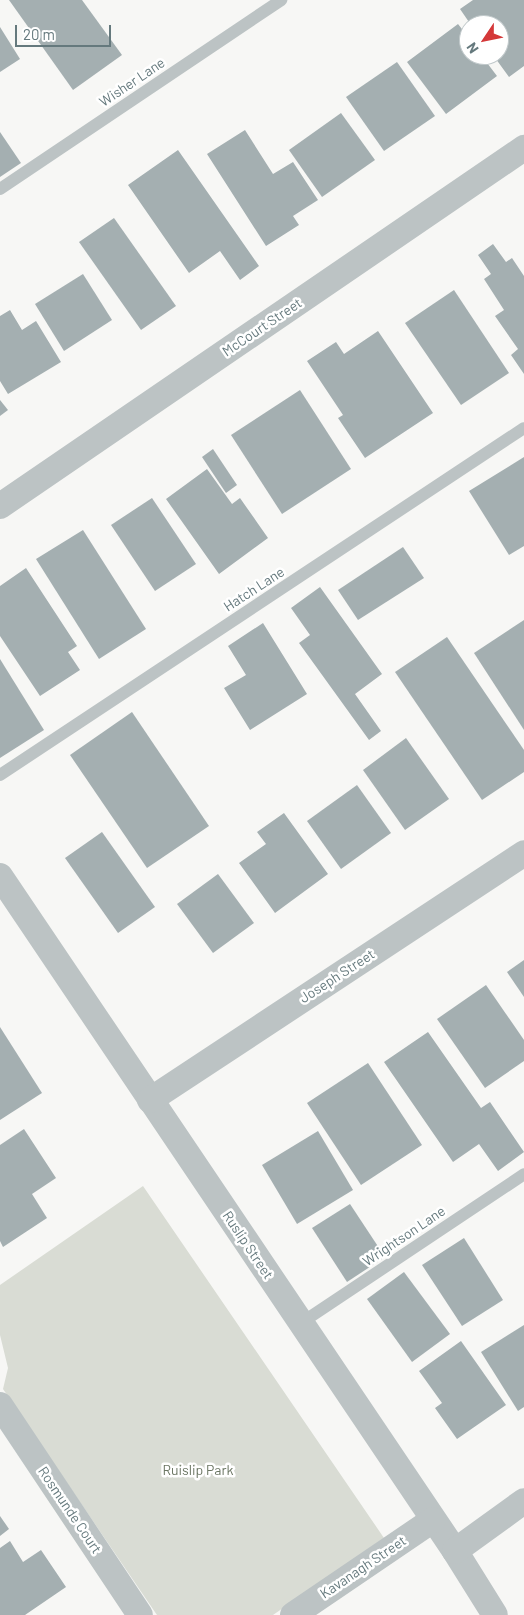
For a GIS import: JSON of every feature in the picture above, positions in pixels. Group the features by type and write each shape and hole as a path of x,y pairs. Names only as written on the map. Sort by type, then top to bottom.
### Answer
{"street":[{"name":"McCourt Street","path":"0,506 524,148"},
{"name":"Joseph Street","path":"150,1100 524,853"},
{"name":"Ruslip Street","path":"0,876 455,1551 495,1615"},
{"name":"Rosmunde Court","path":"0,1405 140,1615"},
{"path":"455,1551 524,1501"},
{"name":"Kavanagh Street","path":"293,1615 433,1520"}],"lane":[{"name":"Wisher Lane","path":"0,189 280,0"},
{"name":"Hatch Lane","path":"0,775 524,428"},
{"name":"Wrightson Lane","path":"301,1323 524,1174"}],"green space":[{"name":"Ruislip Park","path":"143,1186 384,1538 273,1615 157,1615 3,1389 8,1368 0,1335 0,1285"}],"building":[{"path":"9,0 82,0 122,55 73,90"},
{"path":"473,0 524,0 524,66 509,77 500,65 509,65 509,15 464,15 460,9"},
{"path":"458,24 459,65 489,65 497,76 446,114 407,62"},
{"path":"0,27 20,59 0,72"},
{"path":"397,62 435,116 384,151 346,97"},
{"path":"341,113 375,160 322,197 289,150"},
{"path":"245,130 273,174 293,162 318,200 293,216 299,225 266,246 207,154"},
{"path":"0,132 21,163 0,177"},
{"path":"178,150 259,266 240,280 220,251 189,273 128,185"},
{"path":"114,218 176,306 141,330 79,242"},
{"path":"493,244 506,262 512,258 524,276 524,374 511,355 518,349 495,316 504,310 484,279 491,274 478,255"},
{"path":"83,274 112,320 64,351 35,304"},
{"path":"454,290 509,373 461,405 405,323"},
{"path":"10,310 22,330 36,321 61,362 8,394 0,381 0,316"},
{"path":"378,331 433,413 365,458 338,418 343,415 307,361 336,342 344,354"},
{"path":"300,390 351,469 282,514 231,435"},
{"path":"0,400 8,410 0,416"},
{"path":"213,449 237,485 226,493 202,457"},
{"path":"524,457 524,546 509,555 469,491"},
{"path":"207,469 232,504 240,498 268,538 219,574 166,499"},
{"path":"152,498 196,564 155,591 111,525"},
{"path":"83,530 146,629 99,659 36,559"},
{"path":"403,547 424,578 358,620 338,590"},
{"path":"26,568 77,646 68,652 80,670 40,696 0,636 0,586"},
{"path":"320,587 382,674 355,694 381,731 369,740 299,643 310,635 291,608"},
{"path":"524,620 524,730 474,653"},
{"path":"263,623 307,694 250,730 224,688 246,675 228,646"},
{"path":"447,637 524,750 524,772 482,800 395,672"},
{"path":"0,659 44,730 0,758"},
{"path":"132,712 209,826 147,868 70,755"},
{"path":"406,738 449,799 405,830 363,770"},
{"path":"357,785 391,833 341,869 307,821"},
{"path":"284,813 328,874 275,913 239,863 266,844 257,832"},
{"path":"102,832 155,907 118,933 65,858"},
{"path":"218,874 254,923 213,953 177,904"},
{"path":"524,960 524,997 507,972"},
{"path":"486,985 524,1040 524,1061 485,1088 437,1019"},
{"path":"0,1027 42,1093 0,1120"},
{"path":"428,1032 481,1108 490,1102 524,1152 498,1171 479,1144 453,1162 384,1062"},
{"path":"368,1063 422,1145 361,1185 307,1103"},
{"path":"24,1129 56,1178 32,1194 47,1218 3,1247 0,1241 0,1145"},
{"path":"318,1131 353,1190 297,1224 262,1165"},
{"path":"350,1204 385,1257 347,1282 312,1228"},
{"path":"464,1238 503,1300 462,1326 422,1265"},
{"path":"404,1272 450,1334 412,1362 367,1299"},
{"path":"524,1325 524,1407 518,1411 481,1352"},
{"path":"461,1341 506,1405 457,1439 435,1408 442,1403 419,1371"},
{"path":"0,1516 9,1529 0,1536"},
{"path":"10,1541 23,1562 41,1550 66,1587 25,1615 0,1615 0,1548"}]}
